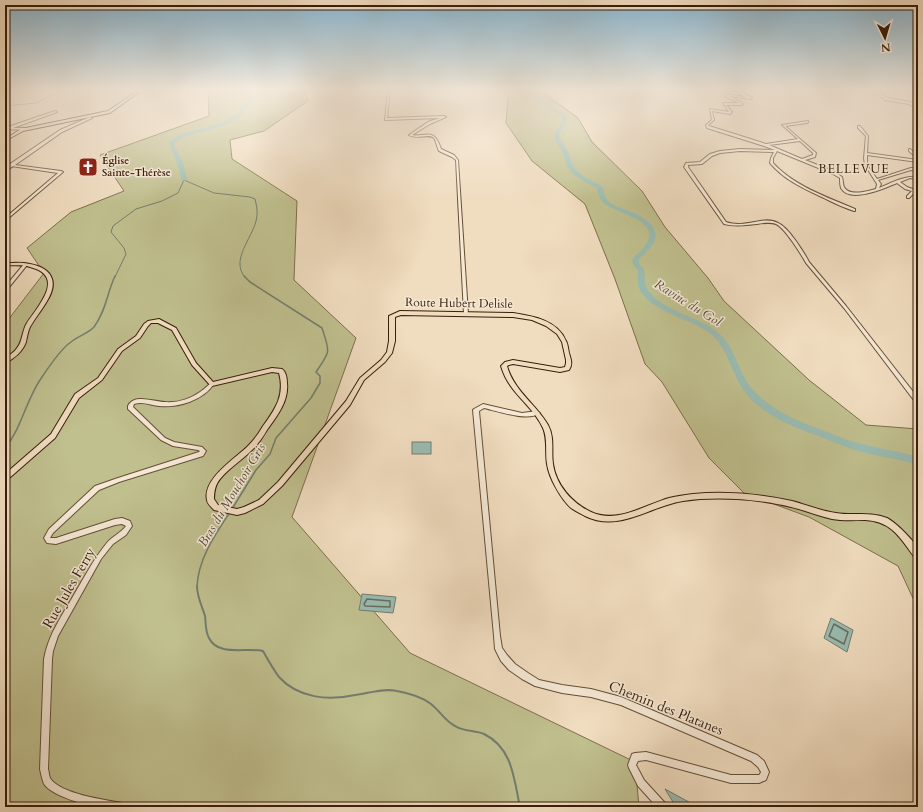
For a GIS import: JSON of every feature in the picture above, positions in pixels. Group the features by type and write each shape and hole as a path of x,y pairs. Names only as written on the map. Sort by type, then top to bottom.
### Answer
{"main road":[{"path":"5,140 16,132 36,127"},
{"path":"5,164 11,165"},
{"path":"5,171 11,165"},
{"path":"5,264 32,266 45,272 49,276 52,286 47,299 27,327 21,346 5,361"},
{"name":"Route Hubert Delisle","path":"212,384 272,370 280,370 284,377 285,393 281,406 251,447 214,481 211,488 210,500 213,505 221,509 237,512 254,507 280,484 348,403 365,376 384,361 390,352 392,341 392,316 400,313 503,314 528,317 544,323 560,335 563,339 569,367 567,369 560,370 513,362 507,363 504,366 506,374 512,384 542,420 549,438 550,464 556,481 577,509 588,514 609,519 623,518 681,498 748,498 770,501 803,507 834,516 874,518 883,520 893,526 918,556"},
{"path":"5,478 54,436 77,396 100,379 120,350 138,337 146,325 150,322 159,321 174,329 194,364 212,384"}],"street":[{"path":"11,165 24,158 61,131 70,127"},
{"path":"423,127 410,135 413,137 426,136 435,138 440,150 453,156 457,160 466,314"},
{"path":"710,127 766,145 837,175 841,178 841,184 844,188 852,193 864,194 907,178 918,178"},
{"path":"784,127 810,147 816,155 802,160"},
{"path":"859,127 867,136 865,158 867,168 879,184 877,190"},
{"path":"7,128 26,129"},
{"path":"766,145 800,140"},
{"path":"776,150 740,150 720,152 711,155 701,163 687,164 686,167 725,223 737,225 771,222 779,223 782,226 803,254 807,262 845,307 918,402"},
{"path":"776,150 771,163 776,170 791,180 854,210"},
{"path":"910,150 918,158"},
{"path":"22,153 29,154"},
{"path":"866,154 918,161"},
{"path":"5,220 61,172 11,165"},
{"path":"876,180 911,169 918,170"},
{"path":"898,182 906,188 916,191"},
{"path":"908,197 916,191"},
{"path":"5,290 25,265"},
{"name":"Rue Jules Ferry","path":"122,807 71,795 58,790 48,782 44,769 48,659 52,643 99,558 111,542 129,526 126,521 115,522 56,541 49,541 48,538 51,531 97,488 113,481 201,454 203,451 200,448 173,444 163,439 130,408 130,406 132,402 139,401 160,404 180,403 192,399 212,384"},
{"name":"Chemin des Platanes","path":"537,413 522,415 488,406 479,407 476,410 499,649 504,658 521,673 538,683 562,689 591,693 621,701 754,758 764,768 765,774 759,779 731,778 646,756 635,757 632,765 637,776 663,807"}],"shaded area":[{"path":"179,127 270,127 264,131 230,140 232,159 297,201 294,280 356,338 292,517 410,653 635,762 639,807 5,807 5,324 44,273 27,248 71,212 124,191 100,155"},
{"path":"509,127 583,127 592,142 642,191 665,227 708,278 724,301 809,380 866,425 918,429 918,609 898,566 809,517 744,493 709,458 662,382 645,364 615,279 585,204 532,161"}],"water":[{"path":"412,442 431,442 431,454 412,454"},
{"path":"362,594 396,597 393,613 359,610"},
{"path":"831,618 853,630 847,652 824,638"},
{"path":"665,789 698,807 676,807"}],"waterway":[{"path":"184,180 180,163 171,144 176,139 189,133 214,127"},
{"name":"Ravine du Gol","path":"560,127 557,131 556,138 566,154 569,164 573,170 600,187 601,193 606,202 638,217 650,227 652,233 650,244 635,260 637,266 641,269 641,280 644,290 657,303 706,328 721,339 745,387 751,394 770,411 802,427 858,447 918,461"},
{"name":"Bras du Mouchoir Gris","path":"115,277 126,254 124,248 111,232 113,226 136,209 162,201 178,193 184,180 214,193 250,197 255,199 257,210 256,221 243,249 240,264 241,271 245,277"},
{"path":"5,448 16,432 37,386 59,353 67,345 92,329 98,321 115,276"},
{"name":"Bras du Mouchoir Gris","path":"232,509 256,470 270,454 276,438 311,398 320,383 320,376 316,372 328,351 327,342 322,328 250,282 245,277"},
{"name":"Bras du Mouchoir Gris","path":"197,587 200,567 204,557 213,538 230,512"},
{"name":"Bras du Mouchoir Gris","path":"197,587 205,616 207,633 213,644 233,650 263,651 279,677 295,690 304,694 334,698 386,690 406,693 419,697 427,702 451,724 458,728 481,733 494,740 507,756 511,766 520,807"}],"place":[{"name":"Église Sainte-Thérèse","path":"88,167"}],"district":[{"name":"BELLEVUE","path":"854,169"}]}
